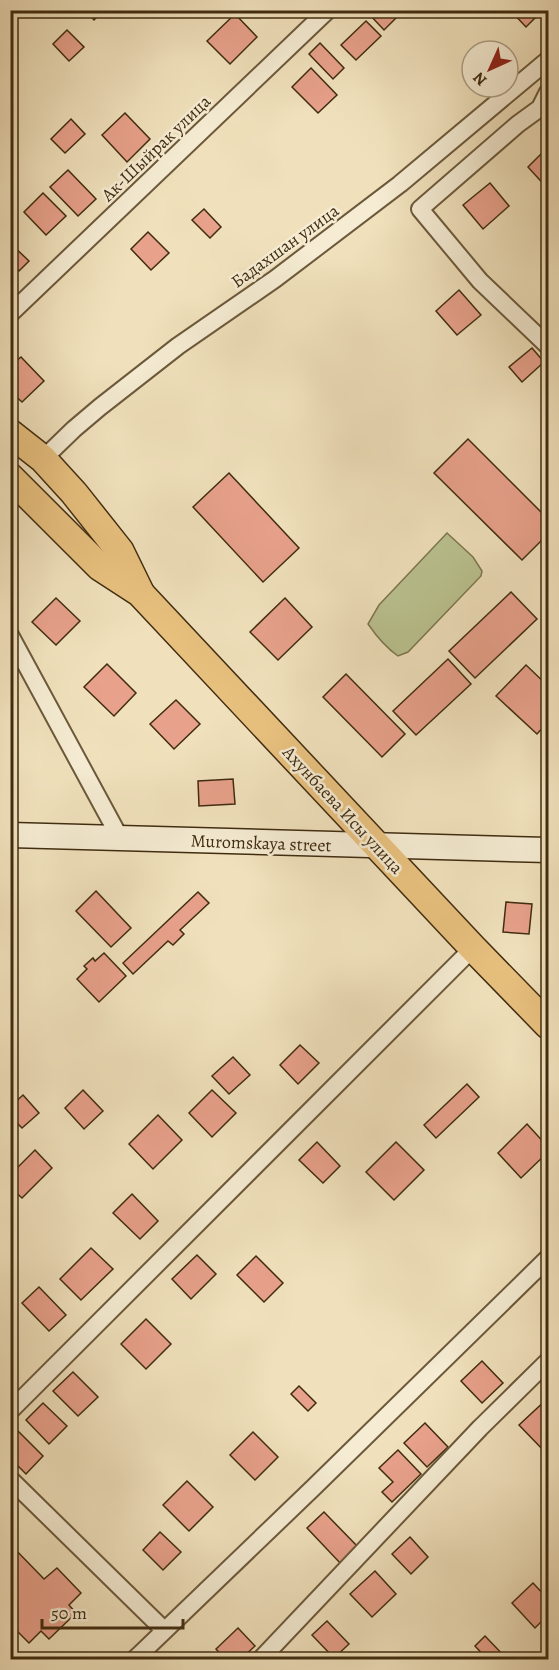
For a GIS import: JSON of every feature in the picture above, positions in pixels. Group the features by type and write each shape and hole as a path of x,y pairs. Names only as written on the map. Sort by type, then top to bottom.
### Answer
{"main road":[{"name":"Ахунбаева Исы улица","path":"10,433 44,459 74,493 120,551 140,593"},
{"name":"Ахунбаева Исы улица","path":"10,477 100,567 140,593 473,948 549,1025"},
{"name":"Muromskaya street","path":"10,835 549,850"}],"street":[{"name":"Ак-Шыйрак улица","path":"10,314 328,10"},
{"name":"Бадахшан улица","path":"44,459 100,407 178,346 275,279 400,184 549,60"},
{"path":"549,92 544,113 518,124 420,209 480,281 549,346"},
{"path":"10,635 120,838"},
{"path":"10,1411 473,948"},
{"path":"134,1659 314,1488 549,1258"},
{"path":"260,1659 480,1428 549,1361"},
{"path":"10,1479 164,1630"}],"green space":[{"path":"447,533 473,557 482,571 481,576 408,652 398,656 382,642 368,624 379,605"}],"building":[{"path":"85,10 104,10 94,20"},
{"path":"372,10 398,10 401,13 384,30 369,14"},
{"path":"510,10 543,10 526,27"},
{"path":"235,14 257,37 230,64 207,41"},
{"path":"366,21 381,36 356,60 341,45"},
{"path":"67,30 84,47 69,61 53,44"},
{"path":"320,43 344,68 333,79 309,54"},
{"path":"311,68 337,95 318,113 292,87"},
{"path":"125,113 150,139 127,162 102,135"},
{"path":"71,119 85,134 65,153 51,139"},
{"path":"548,147 548,189 528,167"},
{"path":"68,170 96,199 78,216 50,187"},
{"path":"490,183 509,206 483,229 463,205"},
{"path":"43,193 66,216 46,235 24,212"},
{"path":"204,209 221,227 210,238 192,220"},
{"path":"148,232 169,253 151,270 131,249"},
{"path":"10,243 29,261 19,271 10,262"},
{"path":"459,290 481,315 457,335 436,311"},
{"path":"532,348 544,362 522,382 509,367"},
{"path":"21,357 44,381 22,402 10,391 10,366"},
{"path":"468,439 548,519 548,534 522,560 434,473"},
{"path":"229,473 299,548 263,582 193,507"},
{"path":"511,592 537,619 475,678 449,651"},
{"path":"56,598 80,621 56,645 32,622"},
{"path":"285,598 312,627 278,660 250,632"},
{"path":"448,659 471,684 416,735 393,711"},
{"path":"107,664 136,693 114,716 84,687"},
{"path":"526,665 548,686 548,722 537,734 496,696"},
{"path":"346,674 405,734 382,757 323,697"},
{"path":"176,700 200,724 174,749 150,724"},
{"path":"233,779 235,804 199,806 198,781"},
{"path":"96,891 131,928 111,947 76,911"},
{"path":"198,892 209,903 180,930 184,934 173,945 168,941 133,974 123,963"},
{"path":"506,902 532,904 529,934 503,932"},
{"path":"104,953 126,976 99,1002 77,979 87,969 84,966 93,958 95,961"},
{"path":"300,1045 319,1063 298,1084 280,1065"},
{"path":"233,1057 250,1075 229,1094 212,1076"},
{"path":"467,1084 479,1097 436,1138 424,1125"},
{"path":"83,1090 103,1111 84,1129 65,1108"},
{"path":"212,1090 236,1113 212,1137 189,1113"},
{"path":"23,1095 39,1113 22,1128 10,1116 10,1107"},
{"path":"158,1115 182,1140 153,1169 129,1144"},
{"path":"527,1124 548,1147 548,1152 521,1178 498,1153"},
{"path":"317,1142 340,1166 323,1183 299,1160"},
{"path":"396,1142 424,1170 394,1200 366,1172"},
{"path":"35,1150 52,1168 22,1198 10,1187 10,1175"},
{"path":"132,1194 158,1221 140,1239 113,1213"},
{"path":"91,1248 113,1269 81,1300 60,1279"},
{"path":"197,1255 216,1274 191,1299 172,1279"},
{"path":"256,1256 283,1283 264,1302 237,1275"},
{"path":"39,1287 66,1315 49,1331 22,1303"},
{"path":"146,1319 171,1344 146,1369 121,1344"},
{"path":"482,1361 503,1383 482,1403 461,1381"},
{"path":"73,1372 98,1397 78,1416 53,1391"},
{"path":"299,1386 316,1403 308,1411 291,1394"},
{"path":"547,1399 548,1451 546,1453 519,1425"},
{"path":"43,1403 67,1426 49,1444 26,1420"},
{"path":"425,1423 448,1447 427,1467 404,1443"},
{"path":"17,1430 43,1456 26,1474 10,1458 10,1436"},
{"path":"253,1432 278,1457 255,1480 230,1455"},
{"path":"398,1450 421,1474 392,1502 382,1492 393,1482 379,1468"},
{"path":"187,1481 213,1507 189,1531 163,1505"},
{"path":"324,1512 358,1547 341,1564 307,1528"},
{"path":"160,1532 181,1552 163,1570 143,1550"},
{"path":"410,1537 428,1557 411,1574 392,1554"},
{"path":"10,1544 44,1579 57,1568 81,1593 69,1605 76,1613 49,1639 41,1631 29,1643 10,1624 10,1612 17,1606 10,1599"},
{"path":"375,1571 396,1594 372,1617 350,1594"},
{"path":"533,1583 548,1599 548,1615 535,1628 512,1603"},
{"path":"327,1621 349,1644 334,1658 312,1635"},
{"path":"238,1628 255,1646 240,1660 226,1660 216,1649"},
{"path":"485,1636 508,1660 488,1660 475,1646"}]}
